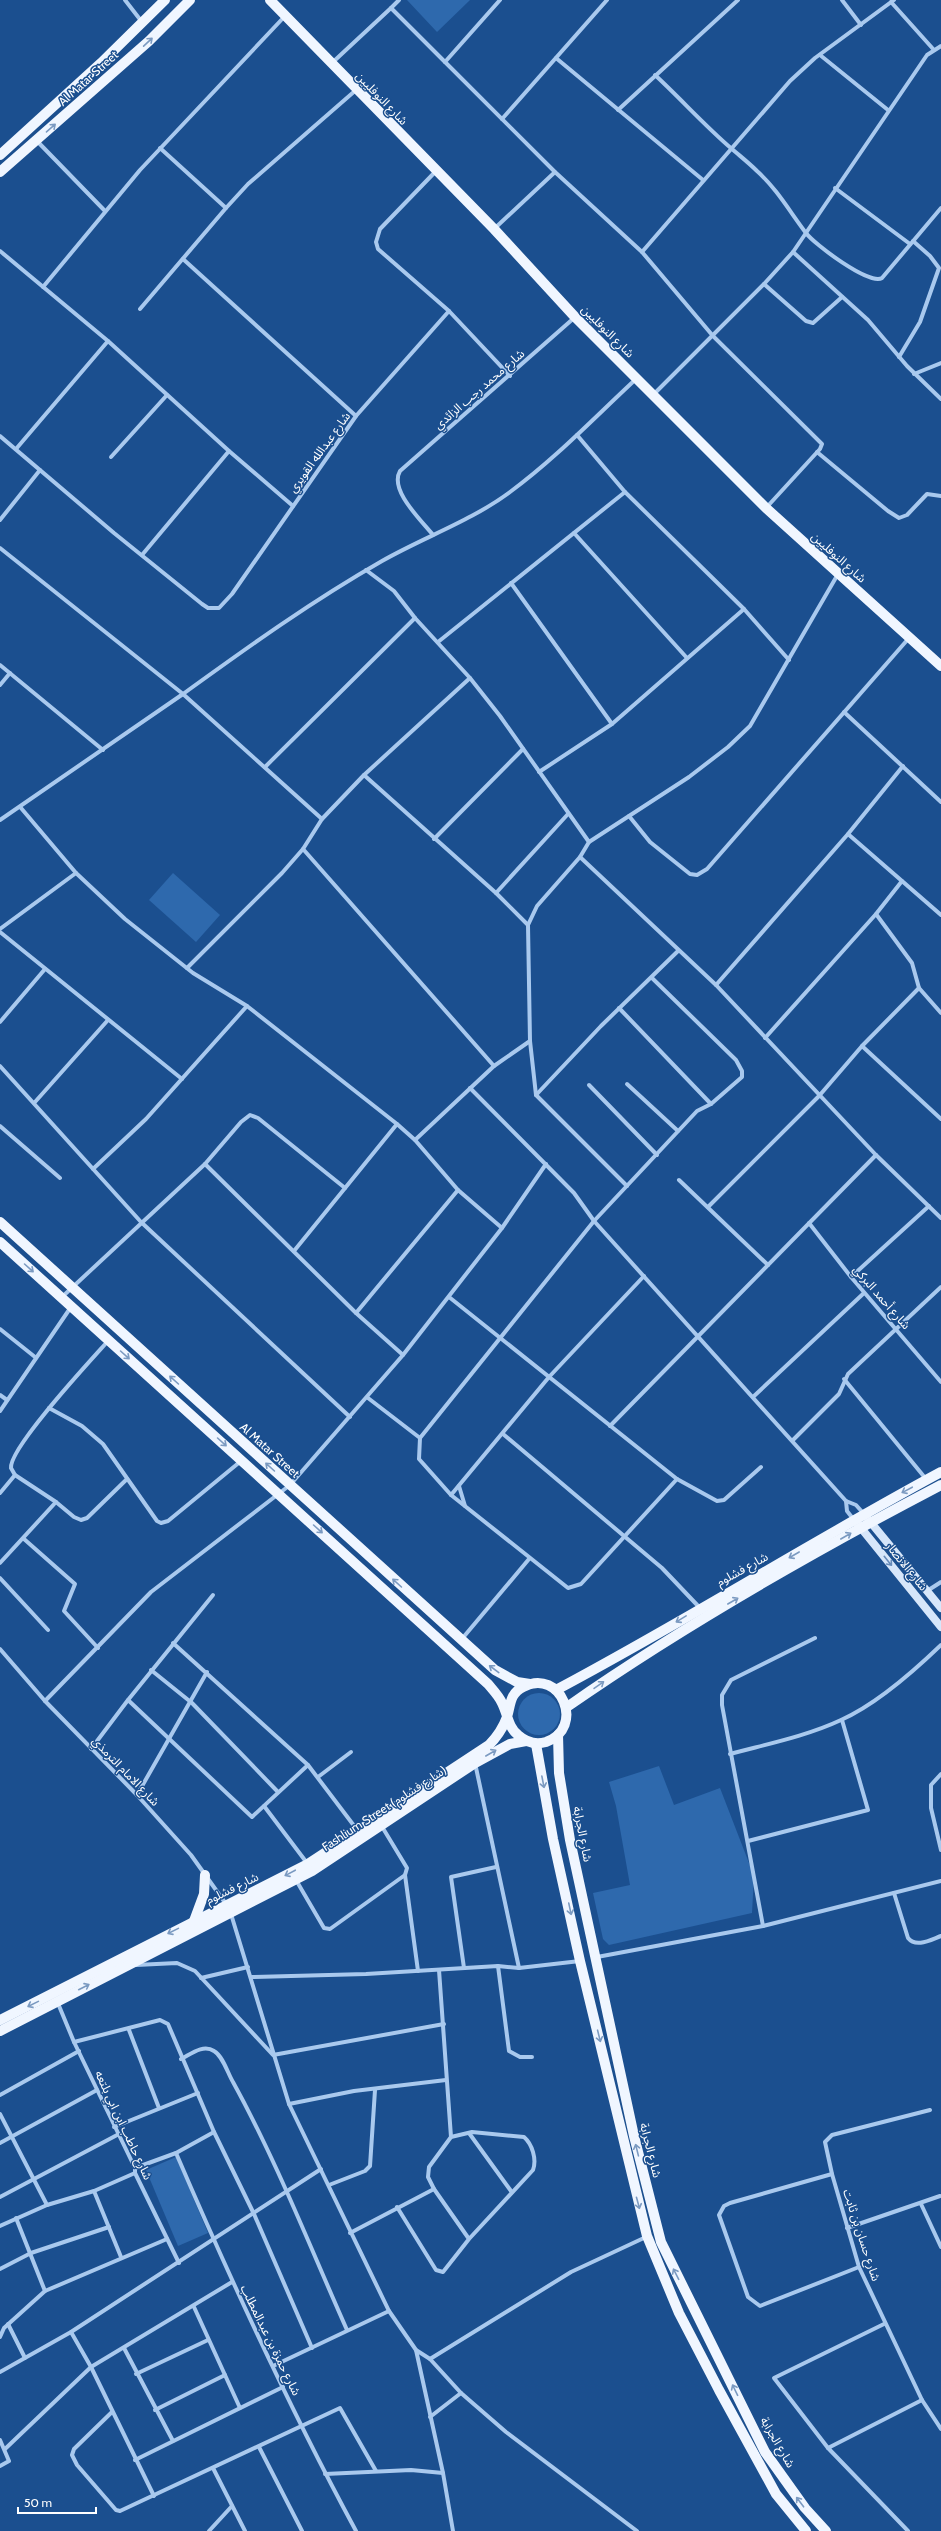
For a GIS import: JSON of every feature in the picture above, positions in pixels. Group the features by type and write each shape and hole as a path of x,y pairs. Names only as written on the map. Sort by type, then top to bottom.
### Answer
{"main road":[{"name":"Al Matar Street","path":"0,155 165,0"},
{"name":"Al Matar Street","path":"0,172 149,41 190,0"},
{"name":"شارع النوفليين","path":"270,0 356,90 494,229 575,317 766,508 941,666"},
{"name":"Al Matar Street","path":"0,1222 495,1670 517,1682 530,1684"},
{"path":"0,1242 488,1684 499,1696 513,1731 531,1742 551,1740 558,1736 567,1717 567,1707 563,1697 556,1690 544,1684 530,1684 522,1688 513,1696 508,1708 508,1716"},
{"name":"شارع فشلوم","path":"567,1707 676,1634 858,1524 864,1514 941,1472"},
{"name":"شارع فشلوم","path":"556,1690 617,1658 700,1608 858,1524 871,1522 941,1485"},
{"name":"شارع الانصار","path":"864,1514 941,1608"},
{"name":"شارع الانصار","path":"858,1524 941,1627"},
{"name":"شارع فشلوم","path":"0,2020 122,1969 308,1864 464,1762 498,1736 508,1716"},
{"name":"شارع الجرابة","path":"558,1736 557,1754 564,1810 594,1958 656,2225 669,2260 765,2452 805,2508 826,2531"},
{"name":"شارع الجرابة","path":"531,1742 580,1961 607,2066 647,2236 679,2313 719,2390 776,2494 806,2531"},
{"name":"Fashlium Street (شارع فشلوم)","path":"257,1901 296,1880 475,1763 510,1744 531,1742"},
{"path":"194,1921 204,1894 205,1875"},
{"name":"شارع فشلوم","path":"0,2031 56,1997 194,1921 257,1901"},
{"path":"607,2066 618,2063"}],"street":[{"path":"125,0 143,22"},
{"path":"331,64 399,0"},
{"path":"445,62 499,2 494,0"},
{"path":"502,119 607,0"},
{"path":"618,110 738,0"},
{"path":"842,0 861,26"},
{"path":"642,252 790,81 820,55 861,26 892,1 934,50"},
{"path":"391,8 555,172 642,252 713,336 822,444 817,452 766,508"},
{"path":"43,287 105,210 160,148 284,16"},
{"path":"653,395 764,284 793,252 888,110 927,55 941,46"},
{"path":"820,55 888,110"},
{"path":"556,58 703,180"},
{"path":"655,75 732,149 759,172 775,190 806,234 836,258 869,278 876,280 885,275 941,208"},
{"path":"140,309 248,184 356,90"},
{"path":"36,141 105,210"},
{"path":"160,148 226,208"},
{"path":"436,171 380,229 376,242 383,256 449,312 510,376"},
{"path":"494,229 555,172"},
{"path":"835,188 912,242 930,256 938,268 920,322 899,357"},
{"path":"0,251 108,341 229,451 293,506"},
{"path":"793,252 868,320 914,374 941,399"},
{"path":"182,259 356,416"},
{"path":"764,284 806,321 813,323 842,297"},
{"name":"شارع عبدالله القويري","path":"142,556 202,604 214,608 224,604 356,416 449,312"},
{"name":"شارع محمد رجب الزائدي","path":"433,535 399,491 397,476 405,466 510,376 575,317"},
{"path":"16,449 108,341"},
{"path":"914,374 941,363"},
{"path":"0,820 21,808 280,624 401,549 433,535 510,493 577,435 637,378"},
{"path":"111,457 167,395"},
{"path":"577,435 625,492 744,609 790,660"},
{"path":"0,436 142,556 229,451"},
{"path":"817,452 888,512 899,518 907,515 927,494 941,496"},
{"path":"0,520 40,470"},
{"path":"438,642 625,492"},
{"path":"574,533 687,658"},
{"path":"0,548 183,694 322,819"},
{"path":"366,570 394,591 415,618 470,678 589,842"},
{"path":"627,1186 536,1095 530,1041 528,925 543,898 580,857 589,842 689,776 741,736 756,717 790,660 838,573"},
{"path":"511,584 612,724"},
{"path":"539,772 612,724 744,609"},
{"path":"265,767 415,618"},
{"path":"629,816 650,842 690,874 697,875 706,869 909,638"},
{"path":"0,665 103,750"},
{"path":"0,685 10,673"},
{"path":"187,968 267,889 303,849 322,819 364,775 470,678"},
{"path":"844,712 941,802"},
{"path":"434,839 523,749"},
{"path":"716,984 848,834 903,766"},
{"path":"364,775 496,893 528,925"},
{"path":"21,808 76,874 125,919 187,968 247,1006 397,1124 415,1140 458,1190 502,1228"},
{"path":"496,893 568,814"},
{"path":"848,834 941,915"},
{"path":"303,849 494,1066"},
{"path":"580,857 678,951 716,984 819,1096 876,1155 941,1218"},
{"path":"76,874 0,931 182,1079"},
{"path":"765,1038 876,914 902,881"},
{"path":"876,914 912,963 919,988 941,1013"},
{"path":"536,1095 619,1008 652,978 678,951"},
{"path":"0,1022 45,969"},
{"path":"652,978 736,1060 742,1071 741,1078 710,1104 697,1111 594,1221 420,1438 419,1460 451,1495 465,1507 563,1586 574,1588 581,1584 626,1537 677,1479"},
{"path":"708,1207 819,1096 862,1046 919,988"},
{"path":"93,1169 146,1120 247,1006"},
{"path":"619,1008 710,1104"},
{"path":"35,1102 108,1020"},
{"path":"415,1140 494,1066 530,1041"},
{"path":"862,1046 941,1119"},
{"path":"0,1066 35,1102 141,1222 350,1417"},
{"path":"627,1084 678,1131"},
{"path":"590,1085 657,1155"},
{"path":"470,1088 574,1193 594,1221 697,1337 793,1440 846,1501 856,1506 864,1514"},
{"path":"61,1297 205,1164 241,1122 250,1115 254,1116 345,1188"},
{"path":"294,1251 397,1124"},
{"path":"0,1126 60,1178"},
{"path":"610,1426 876,1155"},
{"path":"205,1164 356,1313 403,1355"},
{"path":"45,1701 151,1592 290,1485 368,1398 403,1355 502,1228 546,1164"},
{"path":"680,1180 768,1265"},
{"path":"356,1313 458,1190"},
{"path":"851,1277 929,1206"},
{"name":"شارع أحمد البركي","path":"809,1223 864,1293 941,1382"},
{"path":"451,1495 549,1377 644,1276"},
{"path":"793,1440 839,1394 844,1379 941,1287"},
{"path":"753,1397 864,1293"},
{"path":"449,1297 677,1479 717,1501 724,1500 762,1467"},
{"path":"0,1410 72,1306"},
{"path":"0,1329 36,1358"},
{"path":"109,1340 49,1408 12,1460 11,1468 15,1475 56,1502 74,1517 84,1519 127,1479"},
{"path":"844,1379 926,1480"},
{"path":"0,1395 7,1400"},
{"path":"368,1398 420,1438"},
{"path":"49,1408 93,1435 103,1444 157,1521 164,1523 242,1460"},
{"path":"503,1434 626,1537 664,1571 700,1608"},
{"path":"0,1494 15,1475"},
{"path":"458,1486 465,1507"},
{"path":"846,1501 847,1511 858,1524"},
{"path":"0,1563 24,1539 56,1502"},
{"path":"24,1539 74,1584 64,1611 98,1648"},
{"path":"461,1640 529,1559"},
{"path":"0,1578 48,1630"},
{"path":"927,1591 941,1582"},
{"path":"91,1749 151,1670 213,1595"},
{"path":"763,1926 748,1841 730,1754 722,1705 724,1688 738,1676 815,1638"},
{"path":"173,1643 207,1672 308,1765 358,1831"},
{"path":"730,1754 777,1742 842,1720 915,1671 941,1645"},
{"name":"شارع الامام الترمذي","path":"0,1649 45,1701 137,1795 191,1855 229,1909 252,1978 273,2055 289,2104 389,2311 416,2350"},
{"path":"151,1670 192,1702 278,1792"},
{"path":"137,1795 192,1702 207,1672"},
{"path":"128,1700 252,1817 308,1765"},
{"path":"748,1841 868,1810 842,1720"},
{"path":"318,1777 351,1752"},
{"path":"475,1763 519,1968"},
{"path":"941,1774 933,1782 930,1790 931,1808 941,1850"},
{"path":"264,1806 308,1864"},
{"path":"381,1825 406,1868 405,1876 418,1971"},
{"path":"464,1968 451,1876 496,1866"},
{"path":"296,1880 327,1930 405,1876"},
{"path":"594,1958 763,1926 941,1881"},
{"path":"894,1893 908,1938 911,1943 916,1944 941,1936"},
{"path":"252,1978 498,1966 519,1968 580,1961"},
{"path":"122,1969 140,1964 177,1963 195,1971 273,2055 444,2024"},
{"path":"498,1966 509,2050 520,2057 532,2057"},
{"path":"201,1978 248,1967"},
{"path":"439,1970 451,2137 428,2172 434,2189 469,2239"},
{"name":"شارع حاطب ابن ابي بلتعه","path":"56,1997 74,2042 179,2263"},
{"path":"74,2042 129,2030 160,2020 165,2021 214,2132 254,2214 312,2348"},
{"path":"129,2030 159,2108"},
{"path":"181,2059 202,2048 216,2052 240,2095 286,2192 347,2330"},
{"path":"0,2095 79,2051"},
{"path":"289,2104 319,2097 446,2080"},
{"path":"0,2143 97,2090"},
{"path":"329,2186 365,2171 370,2166 375,2090"},
{"path":"114,2127 198,2093"},
{"name":"شارع حسان بن ثابت","path":"930,2110 828,2136 826,2145 832,2174 859,2267 884,2324 922,2400 941,2430"},
{"path":"0,2114 47,2205"},
{"path":"0,2226 47,2205 94,2192 135,2170 176,2153 214,2132"},
{"path":"397,2208 439,2272 446,2270 469,2239 511,2192 530,2174 535,2165 528,2142 522,2137 469,2133 451,2137"},
{"path":"469,2133 511,2192"},
{"path":"0,2196 119,2134"},
{"name":"شارع حمزة بن عبدالمطلب","path":"176,2153 232,2282 302,2426 356,2531"},
{"path":"0,2372 71,2332 214,2241 321,2169"},
{"path":"832,2174 730,2203 724,2206 719,2215 748,2297 760,2306 859,2267"},
{"path":"350,2233 434,2189"},
{"path":"94,2192 121,2257"},
{"path":"847,2228 921,2204 940,2196"},
{"path":"921,2204 941,2246"},
{"path":"16,2218 45,2290"},
{"path":"0,2269 31,2253 108,2227"},
{"path":"430,2359 571,2272 647,2236"},
{"path":"0,2337 8,2324 45,2290 167,2239"},
{"path":"5,2449 91,2367 194,2307 232,2282"},
{"path":"194,2307 240,2408"},
{"path":"273,2366 389,2311"},
{"path":"8,2324 25,2358"},
{"path":"884,2324 774,2378 828,2448 908,2531"},
{"path":"71,2332 91,2367 135,2460 154,2496"},
{"path":"136,2374 208,2340"},
{"path":"124,2348 136,2374 173,2441"},
{"path":"416,2350 430,2359 461,2393 506,2432 638,2531"},
{"path":"416,2350 443,2473 453,2531"},
{"path":"155,2410 225,2375"},
{"path":"135,2460 283,2387"},
{"path":"430,2417 461,2393"},
{"path":"828,2448 922,2400"},
{"path":"112,2412 74,2449 73,2460 116,2510 124,2510 302,2426 342,2409 376,2471"},
{"path":"0,2440 9,2461 0,2466"},
{"path":"259,2446 302,2531"},
{"path":"213,2468 245,2531"},
{"path":"326,2474 411,2470 443,2473"},
{"path":"209,2531 232,2506"}],"shaded area":[{"path":"407,0 470,0 437,32"},
{"path":"173,873 220,915 196,942 149,900"},
{"path":"535,1693 543,1693 551,1696 557,1702 560,1714 557,1726 551,1732 543,1735 535,1735 527,1732 521,1726 518,1718 518,1710 521,1702 527,1696"},
{"path":"659,1766 674,1805 720,1788 754,1876 752,1913 609,1945 603,1939 593,1893 630,1885 616,1806 609,1782"},
{"path":"176,2157 208,2233 178,2246 146,2170"}]}
